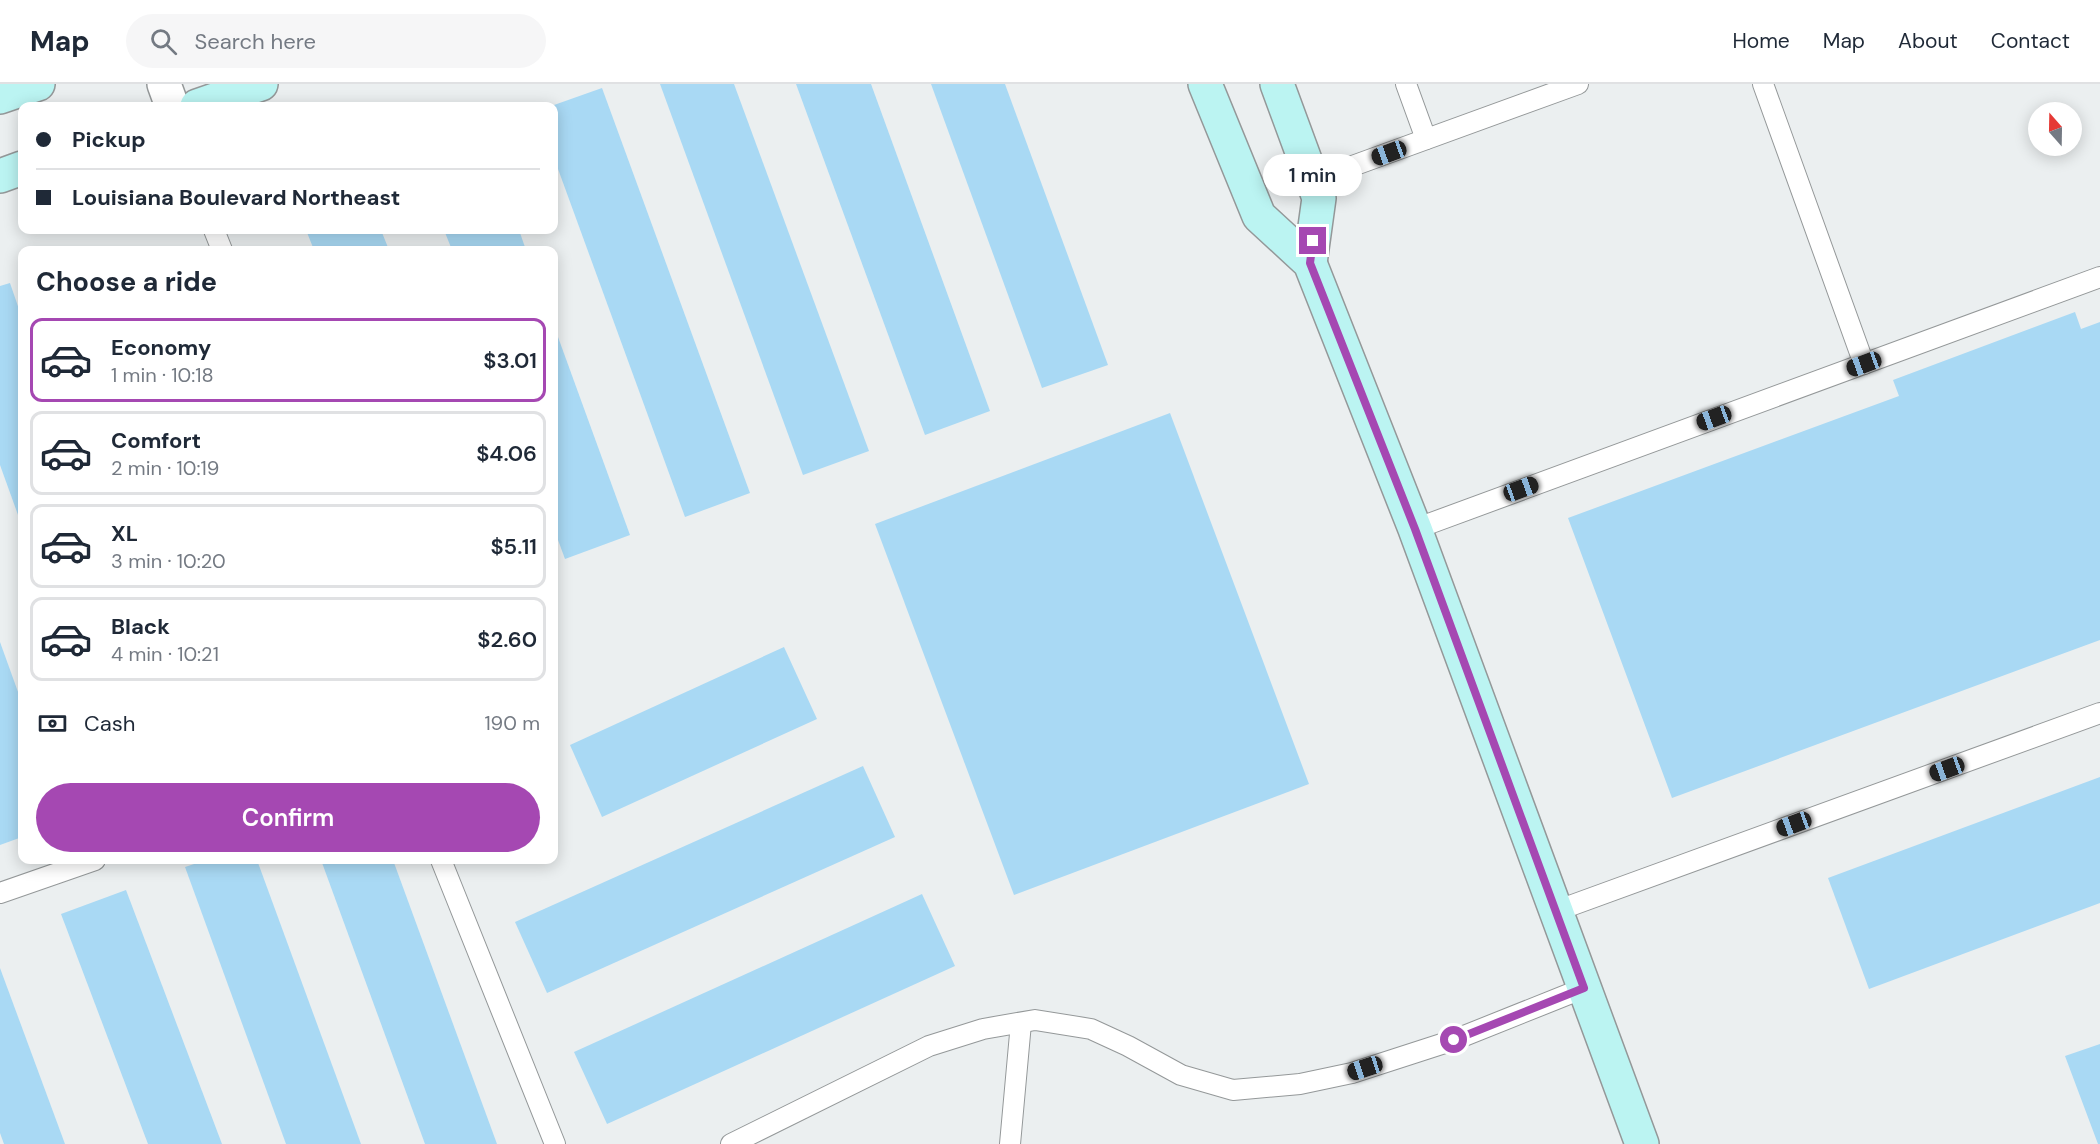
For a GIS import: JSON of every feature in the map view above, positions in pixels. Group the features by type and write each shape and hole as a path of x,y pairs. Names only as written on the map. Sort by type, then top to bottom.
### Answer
{"main road":[{"path":"0,97 38,84"},
{"path":"209,102 261,84"},
{"path":"1205,84 1259,216 1310,263 1415,529 1642,1144"},
{"path":"1277,84 1314,180 1318,198 1310,263"},
{"path":"0,176 18,169"}],"street":[{"path":"164,84 171,102"}],"lane":[{"path":"1406,84 1426,139"},
{"path":"1314,180 1578,84"},
{"path":"1762,84 1864,364"},
{"path":"1415,529 2100,277"},
{"path":"1556,911 2100,713"},
{"path":"0,893 83,864"},
{"path":"443,864 555,1144"},
{"path":"731,1144 929,1046 983,1029 1035,1020 1091,1029 1181,1075 1233,1090 1300,1084 1352,1073 1454,1040 1584,988"},
{"path":"1010,1144 1021,1023"}],"building":[{"path":"660,84 734,84 869,451 803,475"},
{"path":"796,84 871,84 990,411 925,435"},
{"path":"931,84 1005,84 1108,365 1042,388"},
{"path":"602,88 750,493 685,517 558,169 558,104"},
{"path":"308,234 383,234 387,246 312,246"},
{"path":"446,234 520,234 525,246 450,246"},
{"path":"10,283 18,306 18,515 0,465 0,286"},
{"path":"2075,312 2081,329 2100,322 2100,640 1672,798 1568,518 1899,396 1893,380"},
{"path":"558,337 630,535 565,559 558,540"},
{"path":"1170,413 1309,784 1014,895 875,524"},
{"path":"0,642 18,692 18,838 0,845"},
{"path":"784,647 817,719 602,817 570,745"},
{"path":"863,766 895,837 547,993 515,922"},
{"path":"2100,777 2100,903 1869,989 1828,878"},
{"path":"194,864 258,864 361,1144 286,1144 185,867"},
{"path":"322,864 394,864 497,1144 425,1144"},
{"path":"126,890 222,1144 148,1144 61,914"},
{"path":"922,894 955,966 607,1124 574,1052"},
{"path":"0,968 65,1144 4,1144 0,1133"},
{"path":"2100,1044 2100,1144 2098,1144 2065,1056"}],"route":[{"path":"1313,241 1310,263 1415,529 1584,988 1454,1040"}]}
